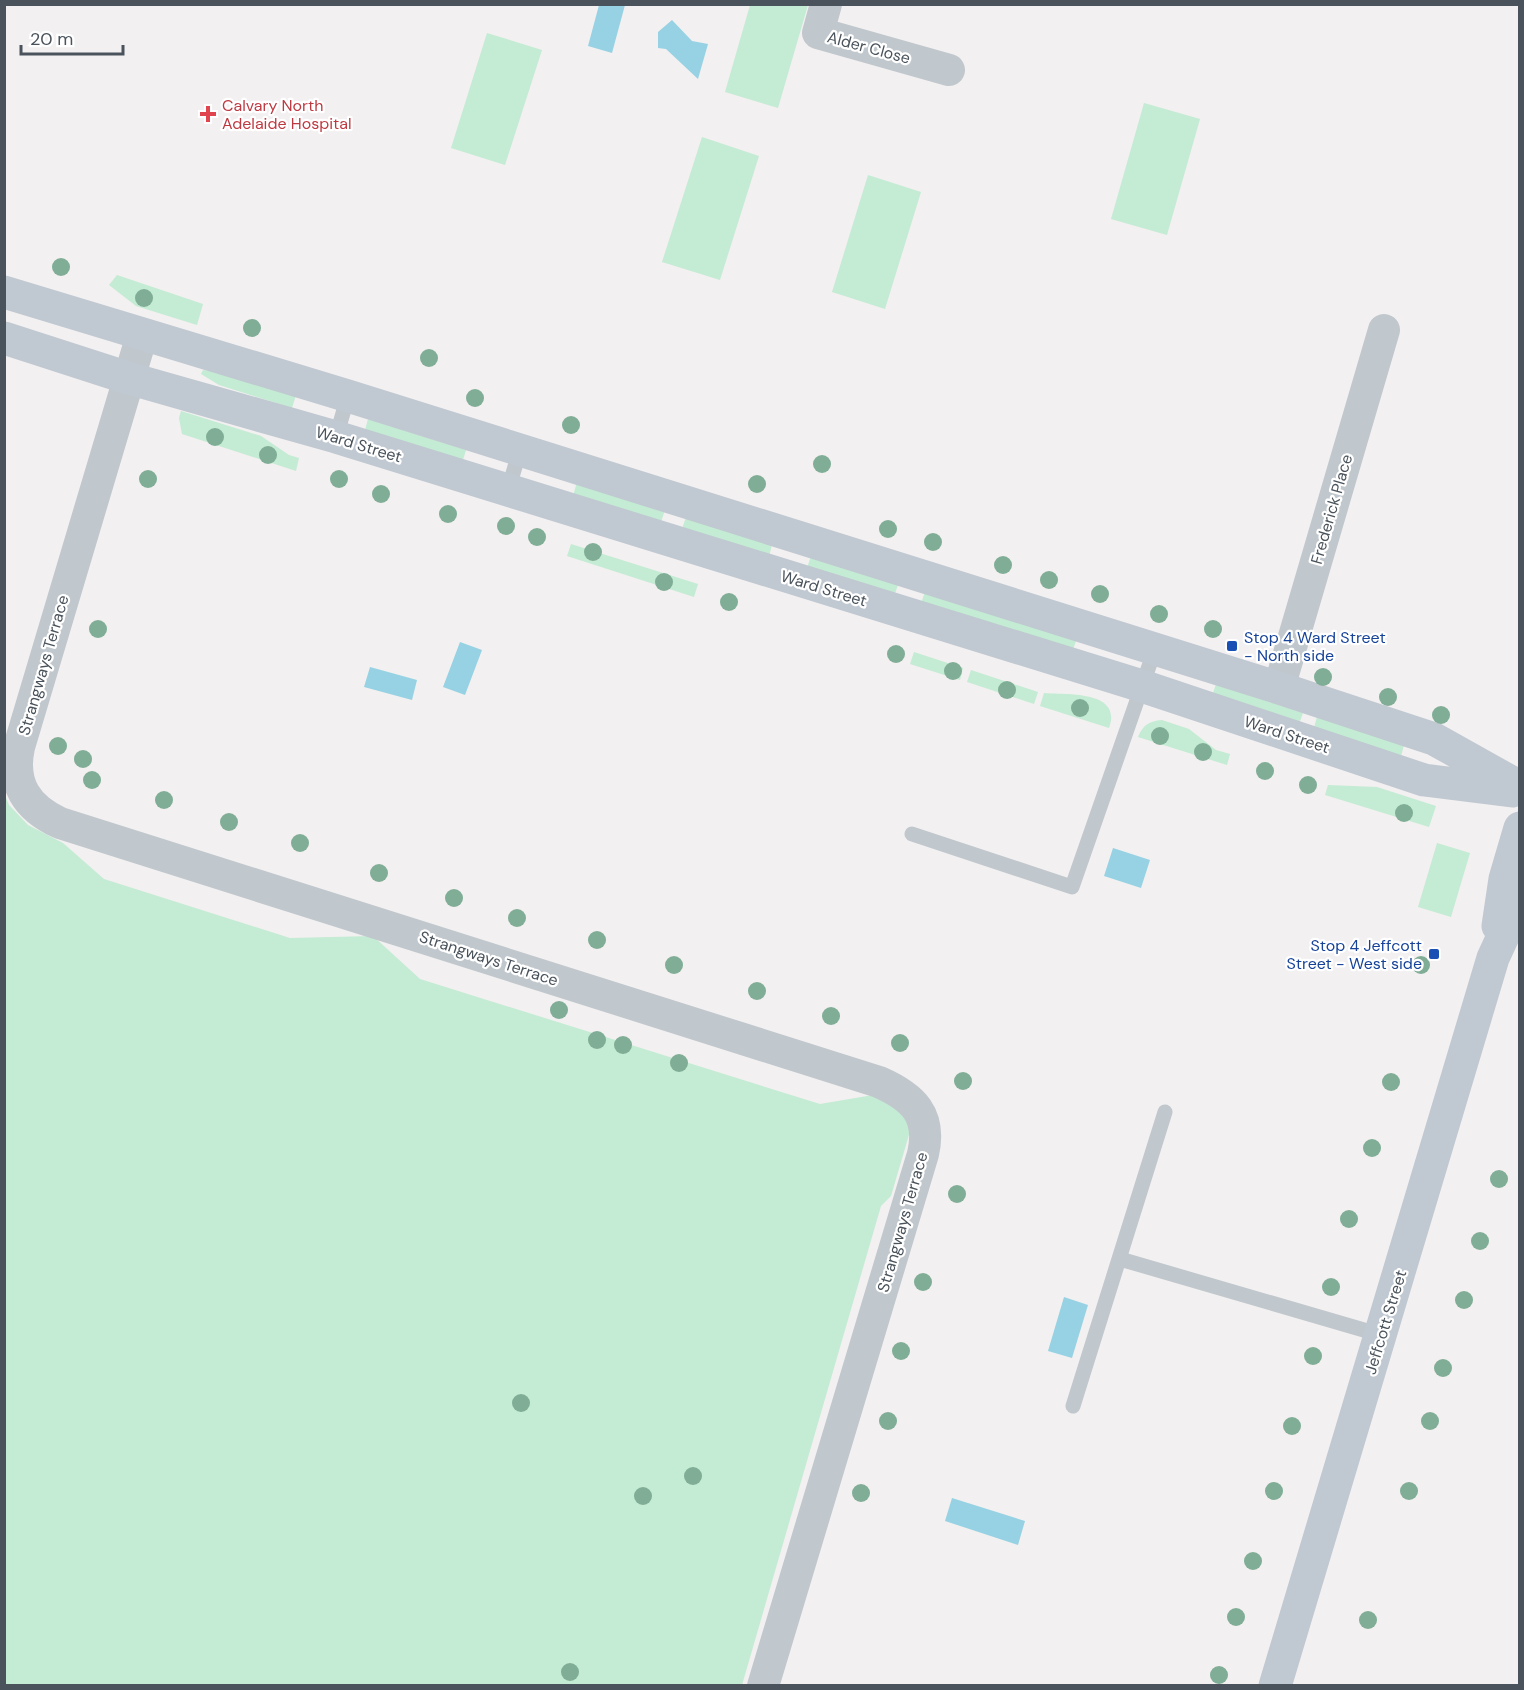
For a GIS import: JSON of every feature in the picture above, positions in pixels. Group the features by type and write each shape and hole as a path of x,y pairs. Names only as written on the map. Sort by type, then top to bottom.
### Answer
{"street":[{"name":"Alder Close","path":"826,4 818,33 949,70"},
{"path":"4,292 142,335"},
{"name":"Frederick Place","path":"1279,688 1384,330"},
{"name":"Strangways Terrace","path":"142,335 19,747 16,762 20,786 35,807 47,817 60,823 879,1082 895,1089 908,1099 918,1110 925,1123 927,1138 923,1154 763,1686"},
{"name":"Ward Street","path":"142,335 348,396 1279,688 1434,739 1520,789"},
{"path":"4,338 128,378"},
{"name":"Ward Street","path":"128,378 336,437 1142,686 1424,780 1520,789"},
{"name":"Jeffcott Street","path":"1275,1686 1493,958 1505,879 1520,828"},
{"name":"Jeffcott Street","path":"1493,958 1520,899"}],"lane":[{"path":"336,437 348,396"},
{"path":"508,490 520,450"},
{"path":"912,834 1072,887 1155,649"},
{"path":"1073,1406 1165,1112"},
{"path":"1120,1259 1381,1335"}],"green space":[{"path":"750,5 808,5 778,108 725,92"},
{"path":"487,33 542,50 505,165 451,148"},
{"path":"1144,103 1200,119 1167,235 1111,219"},
{"path":"702,137 759,156 720,280 662,262"},
{"path":"868,175 921,192 885,309 832,292"},
{"path":"117,275 203,304 197,325 136,306 109,285"},
{"path":"203,370 222,372 296,395 292,408 219,385 201,374"},
{"path":"181,411 261,436 289,455 299,458 296,471 182,434 179,418"},
{"path":"368,419 466,450 463,460 365,430"},
{"path":"577,482 665,510 660,525 573,496"},
{"path":"686,517 772,545 768,560 681,532"},
{"path":"571,544 698,584 694,597 567,556"},
{"path":"811,556 898,585 893,599 806,571"},
{"path":"925,592 1076,641 1071,655 920,606"},
{"path":"914,652 963,668 960,680 910,664"},
{"path":"971,670 1038,692 1034,704 967,682"},
{"path":"1216,684 1303,713 1298,727 1211,699"},
{"path":"1044,693 1078,695 1100,701 1108,707 1111,716 1109,728 1040,706"},
{"path":"1317,717 1404,745 1400,760 1313,731"},
{"path":"1162,720 1189,729 1216,750 1230,754 1227,765 1138,737 1147,724"},
{"path":"1328,785 1377,787 1436,806 1429,827 1325,795"},
{"path":"4,793 9,805 28,825 63,843 104,879 290,938 373,936 420,979 820,1104 879,1094 893,1099 911,1128 891,1196 881,1206 742,1685 5,1685"},
{"path":"1437,843 1470,853 1451,917 1418,907"}],"water":[{"path":"599,5 625,5 612,53 588,46"},
{"path":"672,20 692,41 708,44 698,79 666,49 658,48 658,32"},
{"path":"460,642 482,650 465,695 443,687"},
{"path":"370,667 417,680 412,700 364,687"},
{"path":"1113,848 1150,860 1141,888 1104,876"},
{"path":"1064,1297 1088,1305 1072,1358 1048,1351"},
{"path":"952,1498 1025,1521 1018,1545 945,1521"}],"place":[{"name":"Calvary North Adelaide Hospital","path":"208,114"},
{"name":"Stop 4 Ward Street - North side","path":"1232,646"},
{"name":"Stop 4 Jeffcott Street - West side","path":"1434,954"}]}
